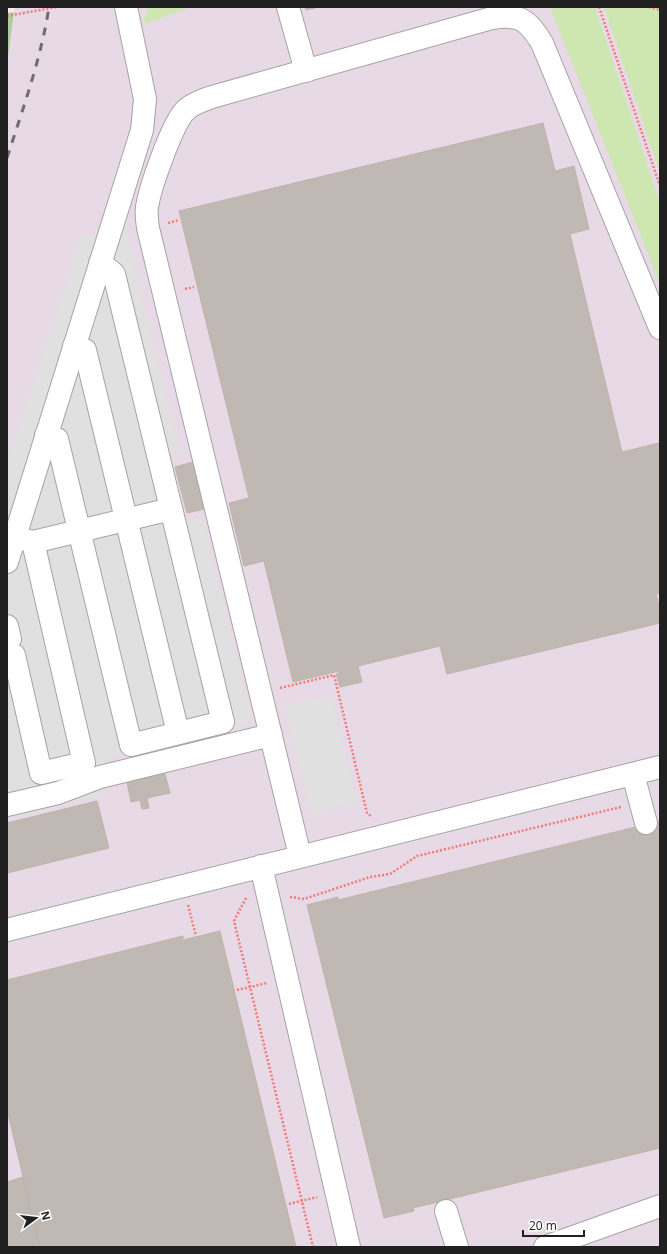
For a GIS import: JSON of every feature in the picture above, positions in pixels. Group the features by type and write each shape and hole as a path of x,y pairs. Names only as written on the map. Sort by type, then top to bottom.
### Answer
{"lane":[{"path":"7,562 24,540 46,435 142,130 145,113 143,86 126,7"},
{"path":"288,7 306,71"},
{"path":"300,856 147,219 148,206 172,132 180,116 186,109 196,103 212,97 492,18 508,16 522,18 532,28 542,43 660,328"},
{"path":"46,435 57,439 131,744 223,722 114,274 100,263"},
{"path":"74,346 85,350 178,733"},
{"path":"24,540 79,531 171,509"},
{"path":"24,540 86,772"},
{"path":"10,640 41,773 86,772 100,777 271,735"},
{"path":"7,930 660,767"},
{"path":"7,805 58,793 86,772"},
{"path":"633,774 646,824"},
{"path":"261,866 349,1247"},
{"path":"545,1247 660,1206"},
{"path":"446,1211 457,1247"}],"path":[{"path":"7,16 56,7"},
{"path":"599,7 660,186"},
{"path":"649,7 660,10"},
{"path":"260,693 334,675 367,813 418,856"},
{"path":"313,1247 234,921 248,894 304,899 370,877 390,874 418,856 640,802"},
{"path":"183,886 196,936"},
{"path":"237,990 287,978"},
{"path":"289,1204 336,1192"}],"shaded area":[{"path":"15,7 660,7 660,1247 7,1247 7,65"},
{"path":"125,229 180,453 167,457 183,521 202,516 252,720 246,726 122,755 114,754 108,782 100,795 7,818 7,461 81,237"},
{"path":"330,695 357,802 311,814 284,706"}],"green space":[{"path":"149,7 190,7 145,24 144,19"},
{"path":"550,7 595,7 660,203 660,284"},
{"path":"604,7 660,7 660,173"},
{"path":"14,12 7,65 7,13"}],"building":[{"path":"305,7 320,7 306,10"},
{"path":"543,123 555,171 574,166 589,229 570,234 622,452 659,443 660,593 656,594 660,610 660,623 447,674 440,646 358,666 362,682 340,687 336,674 339,673 339,671 293,682 264,561 244,566 229,503 249,498 179,211"},
{"path":"193,462 205,509 187,513 175,467"},
{"path":"165,774 170,793 147,798 149,808 142,809 140,800 131,802 127,782"},
{"path":"97,801 109,848 7,873 7,823"},
{"path":"660,821 660,1148 413,1208 414,1211 384,1218 307,905 338,897 338,900"},
{"path":"220,931 296,1247 40,1247 7,1110 7,980 183,936 183,940"},
{"path":"23,1177 40,1247 8,1247 7,1244 7,1182"}],"railway":[{"path":"7,158 36,64 46,26 49,7"}]}
